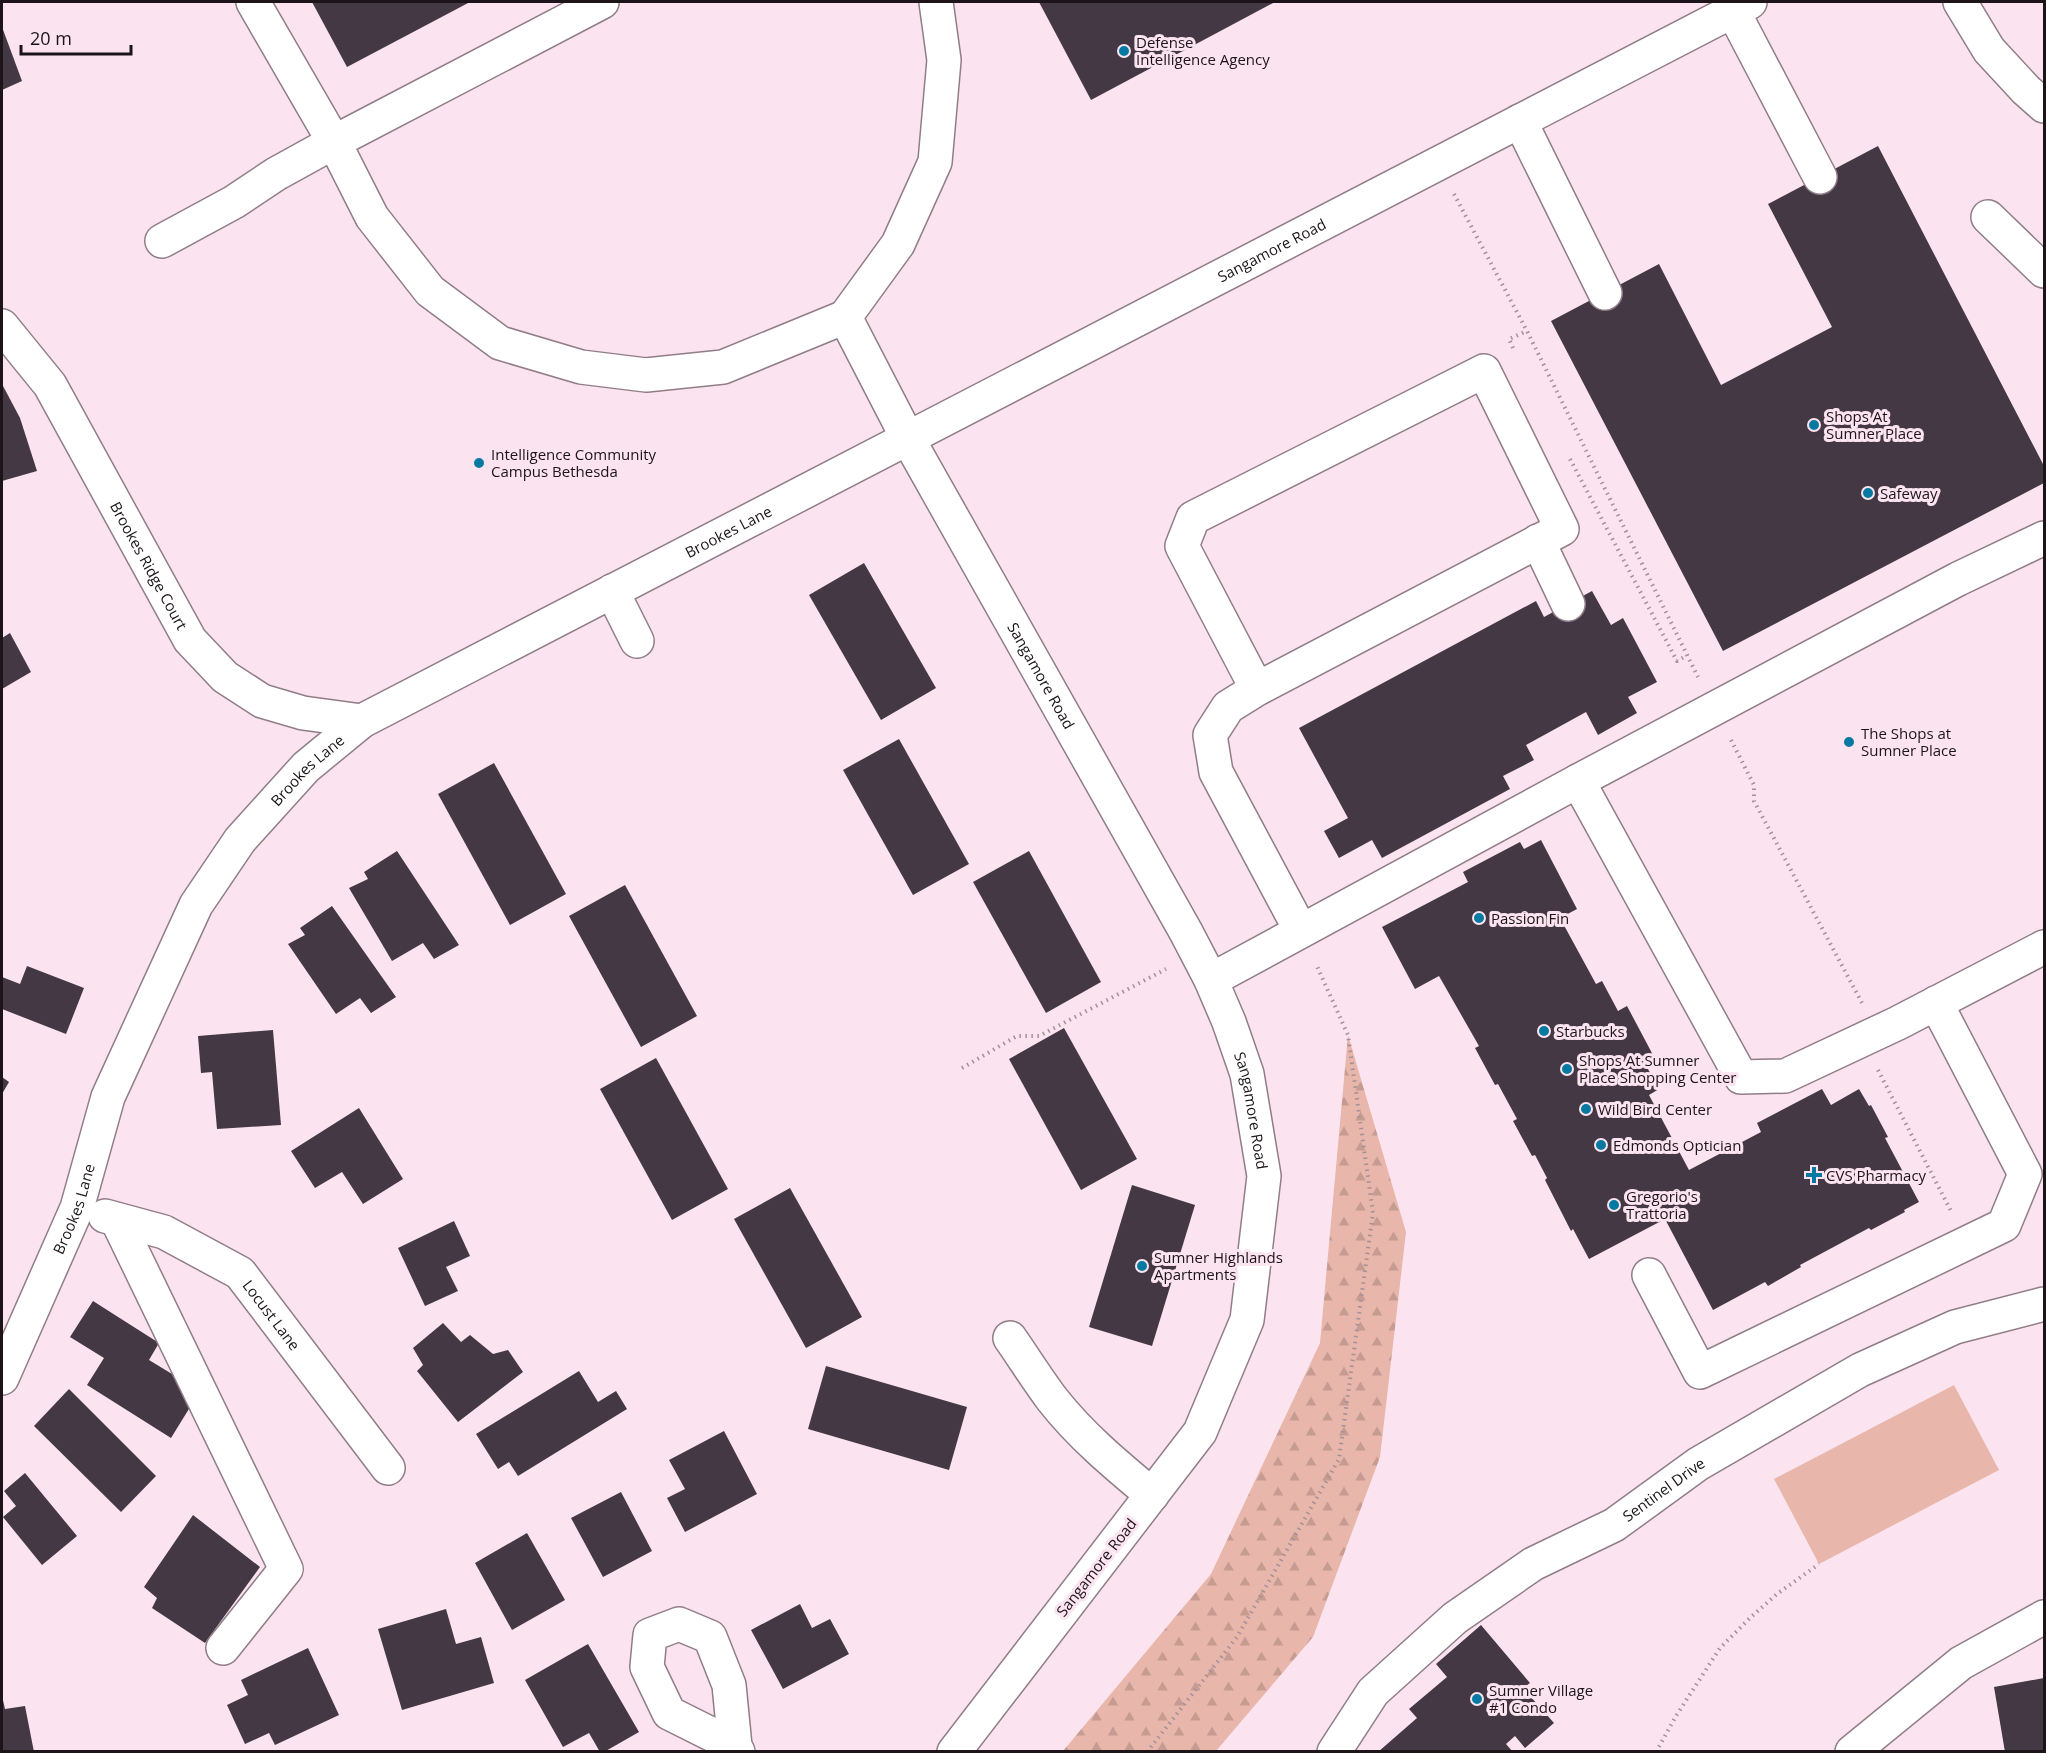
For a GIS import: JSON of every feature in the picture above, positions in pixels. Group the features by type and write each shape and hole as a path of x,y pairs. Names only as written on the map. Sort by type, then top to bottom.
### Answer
{"street":[{"path":"253,2 334,142 372,218 430,291 500,343 581,368 646,375 723,367 845,317 898,243 935,162 944,60 936,2"},
{"path":"162,241 234,202 276,174 334,142 602,2"},
{"path":"1960,2 1989,50 2044,106"},
{"path":"1742,6 1820,177"},
{"name":"Sangamore Road","path":"954,1752 1200,1432 1247,1320 1264,1176 1247,1074 1211,980 907,437 1742,6"},
{"path":"1520,121 1605,293"},
{"path":"1988,217 2044,271"},
{"path":"845,317 907,437"},
{"name":"Brookes Ridge Court","path":"2,326 50,385 190,640 225,676 262,701 303,713 362,721"},
{"path":"1257,689 1182,546 1193,518 1484,371 1550,535 1568,604"},
{"name":"Brookes Lane","path":"2,1378 77,1208 108,1097 196,905 240,840 306,767 362,721 907,437"},
{"path":"1301,931 1216,772 1210,735 1228,707 1257,689 1550,535"},
{"path":"1211,980 1958,579 2044,538"},
{"path":"612,591 637,641"},
{"path":"1578,781 1741,1077 1785,1076 1936,1003 2044,947"},
{"path":"1649,1275 1700,1372 2004,1226 2035,1169 1936,1003"},
{"name":"Locust Lane","path":"77,1208 164,1232 240,1273 388,1468"},
{"path":"117,1220 286,1569 223,1648"},
{"name":"Sentinel Drive","path":"1334,1752 1372,1692 1455,1618 1533,1564 1614,1525 1698,1464 1860,1370 1955,1327 2044,1304"},
{"path":"1010,1338 1052,1398 1069,1418 1104,1455 1152,1495"},
{"path":"1852,1752 1961,1663 2044,1617"}],"path":[{"path":"1452,191 1527,331 1686,656 1715,708"},
{"path":"1509,339 1527,331"},
{"path":"1567,453 1677,661 1686,656"},
{"path":"1147,1752 1237,1637 1339,1459 1373,1213 1348,1035 1301,931"},
{"path":"962,1068 1017,1036 1039,1036 1167,968"},
{"path":"1656,1752 1676,1716 1720,1648 1777,1594 1819,1564"}],"green space":[{"path":"1348,1035 1406,1232 1380,1457 1313,1637 1216,1751 1063,1751 1211,1574 1320,1343"},
{"path":"1954,1385 1999,1470 1819,1564 1774,1479"}],"building":[{"path":"312,2 470,2 347,67"},
{"name":"Defense Intelligence Agency","path":"1039,2 1275,2 1091,100"},
{"path":"2,27 22,81 2,90"},
{"name":"Shops At Sumner Place","path":"1878,146 2044,466 2044,483 1723,651 1551,321 1659,264 1721,385 1832,327 1768,204"},
{"path":"2,384 20,418 37,471 2,481"},
{"path":"864,563 936,688 881,720 809,595"},
{"path":"1592,591 1611,625 1623,618 1657,682 1628,697 1637,713 1598,735 1586,712 1526,745 1534,760 1503,776 1510,789 1382,858 1372,840 1339,858 1324,831 1348,818 1299,728 1536,601 1544,617"},
{"path":"10,633 31,672 2,689 2,638"},
{"path":"899,739 969,864 913,895 843,770"},
{"path":"494,763 566,894 510,925 438,794"},
{"name":"Shops At Sumner Place Shopping Center","path":"1541,840 1577,909 1560,918 1596,984 1602,981 1618,1011 1627,1006 1653,1055 1643,1060 1659,1089 1649,1095 1689,1170 1761,1132 1757,1123 1822,1089 1831,1105 1859,1089 1869,1106 1871,1105 1888,1137 1885,1138 1919,1202 1871,1230 1869,1228 1800,1265 1801,1267 1768,1286 1765,1282 1713,1310 1665,1219 1589,1259 1573,1229 1571,1231 1535,1155 1532,1156 1513,1121 1517,1119 1498,1084 1495,1085 1475,1048 1479,1046 1439,976 1415,989 1382,927 1468,882 1463,872 1520,842 1524,849"},
{"path":"397,851 459,945 434,959 423,943 392,961 349,888 368,879 364,872"},
{"path":"1029,851 1101,982 1046,1013 973,882"},
{"path":"625,885 697,1016 641,1047 569,916"},
{"path":"332,906 396,997 371,1013 360,998 336,1014 288,944 305,935 300,928"},
{"path":"27,966 84,988 66,1034 2,1009 2,977 20,984"},
{"path":"1064,1028 1137,1159 1081,1190 1009,1059"},
{"path":"273,1030 281,1125 217,1129 212,1072 201,1073 198,1036"},
{"path":"656,1058 728,1189 672,1220 600,1089"},
{"path":"2,1077 9,1082 2,1094"},
{"path":"359,1108 403,1179 363,1204 342,1172 315,1188 291,1151"},
{"name":"Sumner Highlands Apartments","path":"1132,1185 1195,1205 1152,1346 1089,1327"},
{"path":"790,1188 862,1317 806,1348 734,1219"},
{"path":"454,1221 470,1256 446,1267 458,1291 425,1306 398,1248"},
{"path":"93,1301 159,1343 149,1360 200,1391 171,1438 87,1385 104,1358 70,1337"},
{"path":"443,1323 461,1342 470,1335 493,1354 508,1350 523,1372 458,1422 417,1371 423,1365 413,1348"},
{"path":"826,1366 967,1407 949,1470 808,1429"},
{"path":"579,1371 598,1402 616,1391 627,1409 518,1476 509,1462 498,1469 476,1434"},
{"path":"69,1389 156,1476 121,1512 34,1426"},
{"path":"724,1431 757,1494 685,1532 667,1498 685,1489 669,1460"},
{"path":"25,1473 77,1536 42,1565 3,1517 16,1506 4,1491"},
{"path":"621,1492 652,1551 603,1577 571,1518"},
{"path":"193,1515 260,1567 205,1643 152,1608 157,1598 144,1587"},
{"path":"527,1533 565,1600 512,1630 475,1563"},
{"path":"800,1604 812,1628 830,1619 849,1654 783,1689 751,1630"},
{"path":"446,1609 456,1644 481,1637 494,1683 402,1710 378,1629"},
{"name":"Sumner Village #1 Condo","path":"1481,1625 1530,1683 1523,1688 1554,1723 1525,1748 1515,1736 1506,1744 1513,1752 1378,1752 1417,1718 1409,1709 1447,1677 1436,1664"},
{"path":"588,1644 639,1732 604,1752 600,1752 589,1733 563,1747 525,1680"},
{"path":"308,1648 339,1715 275,1745 269,1733 245,1744 227,1705 248,1695 241,1680"},
{"path":"2044,1678 2044,1752 2005,1752 1994,1687"},
{"path":"2,1696 5,1709 25,1706 34,1752 2,1752"}],"place":[{"name":"Defense Intelligence Agency","path":"1124,51"},
{"name":"Shops At Sumner Place","path":"1814,425"},
{"name":"Intelligence Community Campus Bethesda","path":"479,463"},
{"name":"Safeway","path":"1868,493"},
{"name":"The Shops at Sumner Place","path":"1849,742"},
{"name":"Passion Fin","path":"1479,918"},
{"name":"Starbucks","path":"1544,1031"},
{"name":"Shops At Sumner Place Shopping Center","path":"1567,1069"},
{"name":"Wild Bird Center","path":"1586,1109"},
{"name":"Edmonds Optician","path":"1601,1145"},
{"name":"CVS Pharmacy","path":"1814,1175"},
{"name":"Gregorio's Trattoria","path":"1614,1205"},
{"name":"Sumner Highlands Apartments","path":"1142,1266"},
{"name":"Sumner Village #1 Condo","path":"1477,1699"}]}
